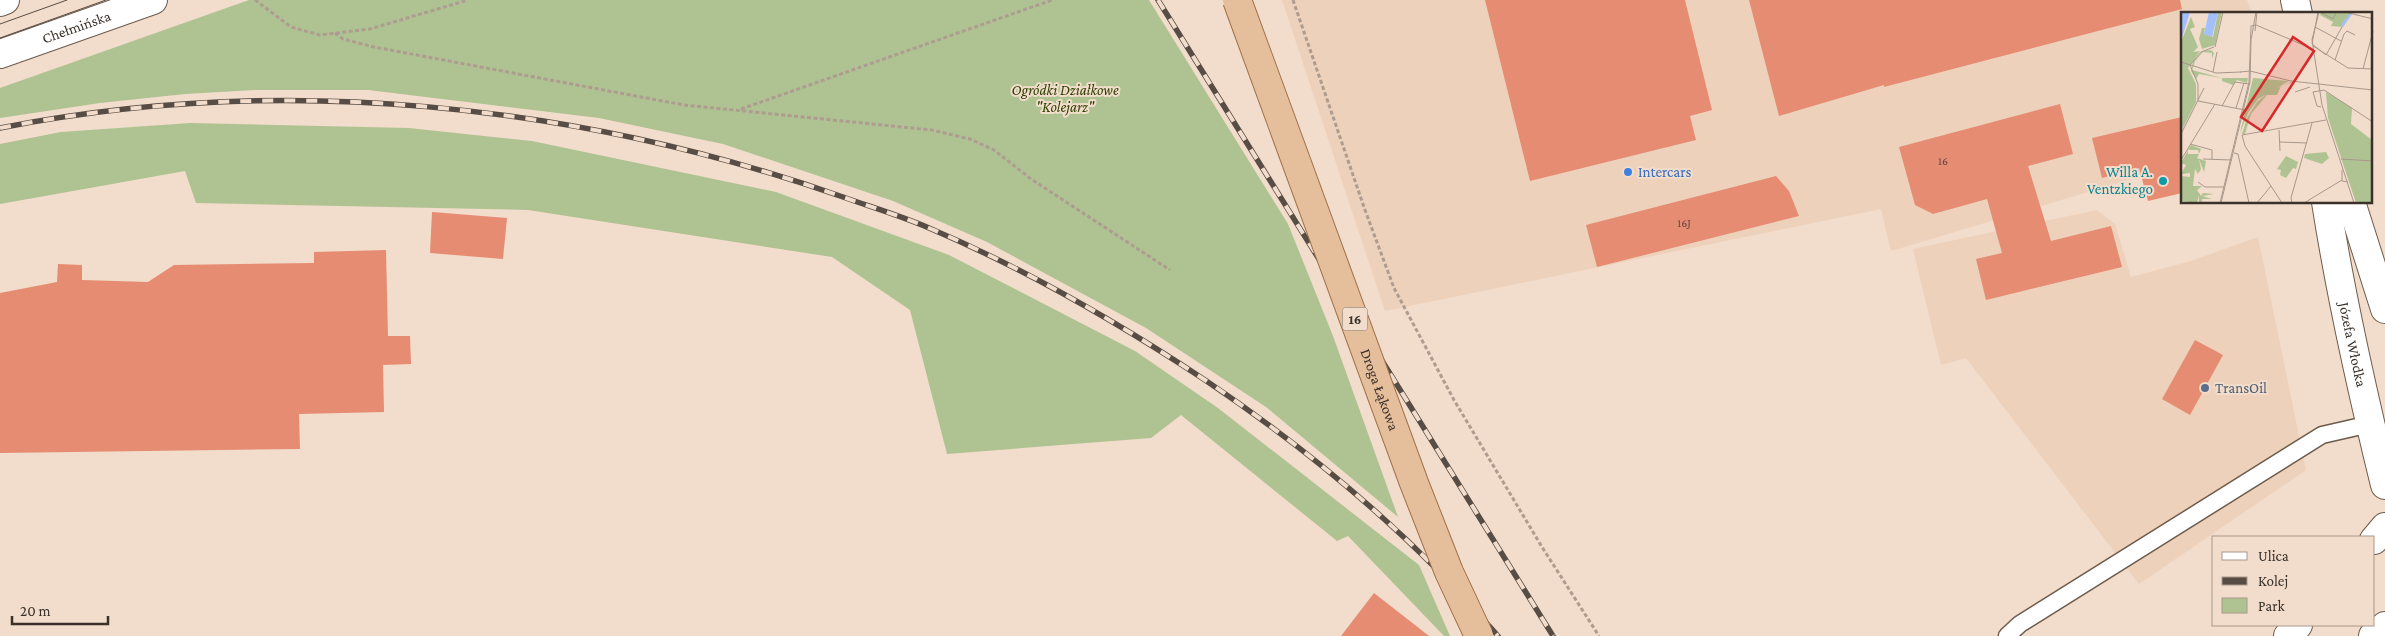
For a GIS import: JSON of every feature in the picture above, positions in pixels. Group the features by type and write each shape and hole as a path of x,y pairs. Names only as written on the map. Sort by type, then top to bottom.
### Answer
{"main road":[{"path":"0,2 5,0"},
{"name":"Chełmińska","path":"0,54 153,0"},
{"name":"Droga Łąkowa","path":"1237,0 1414,483 1449,572 1479,636"},
{"name":"Józefa Włodka","path":"2326,204 2339,281 2385,485"},
{"path":"2352,204 2385,309"},
{"path":"2375,539 2385,528"},
{"path":"2288,636 2297,626"},
{"path":"2373,636 2385,626"}],"lane":[{"path":"2007,636 2020,624 2322,435 2370,424"}],"path":[{"path":"255,0 291,28 320,34 370,29 468,0"},
{"path":"738,110 1052,0"},
{"path":"1293,0 1394,288 1459,408 1599,636"},
{"path":"335,33 343,39 374,47 684,105 932,130 970,139 994,150 1031,179 1170,270"}],"shaded area":[{"path":"1282,0 2247,0 2251,12 2181,12 2181,164 1891,251 1881,209 1385,311"},
{"path":"2097,210 2115,224 2131,277 2191,261 2258,237 2306,470 2139,584 1966,358 1941,365 1913,249"}],"green space":[{"name":"Ogródki Działkowe \"Kolejarz\"","path":"249,0 1149,0 1288,224 1333,336 1398,517 1266,407 1146,328 987,242 893,201 723,144 599,118 368,90 255,90 185,94 100,103 0,118 0,88"},
{"path":"190,123 409,128 532,141 776,192 949,255 1135,351 1218,408 1419,565 1450,636 1444,636 1348,536 1337,541 1181,415 1151,438 947,454 910,310 832,257 528,210 196,203 185,171 0,204 0,144 61,132"}],"building":[{"path":"1485,0 1685,0 1712,110 1690,116 1696,140 1530,181"},
{"path":"1749,0 2180,0 2182,9 1884,87 1884,85 1779,116"},
{"path":"2060,104 2073,154 2028,166 2051,241 2111,226 2122,267 1986,300 1976,259 2002,253 1987,199 1933,214 1915,205 1899,147"},
{"path":"2181,117 2181,193 2148,201 2139,168 2102,178 2092,138"},
{"path":"1776,176 1789,191 1799,216 1597,267 1586,225"},
{"path":"432,212 507,218 503,259 430,253"},
{"path":"386,250 388,336 410,336 411,364 383,365 384,412 299,414 300,449 0,453 0,293 57,282 58,264 82,265 82,280 148,282 174,265 314,263 314,252"},
{"path":"2195,340 2223,355 2190,415 2162,399"},
{"path":"1374,593 1429,636 1341,636"}],"tram line":[{"path":"0,24 67,0"},
{"path":"0,38 106,0"}],"railway":[{"path":"1158,0 1553,636"},
{"path":"0,128 105,111 212,102 319,101 426,107 532,119 638,139 742,165 843,197 918,224 1001,261 1105,317 1205,380 1284,436 1397,530 1432,564 1498,636"}],"place":[{"name":"Intercars","path":"1628,172"},
{"name":"Willa A. Ventzkiego","path":"2163,181"},
{"name":"TransOil","path":"2205,388"}]}
